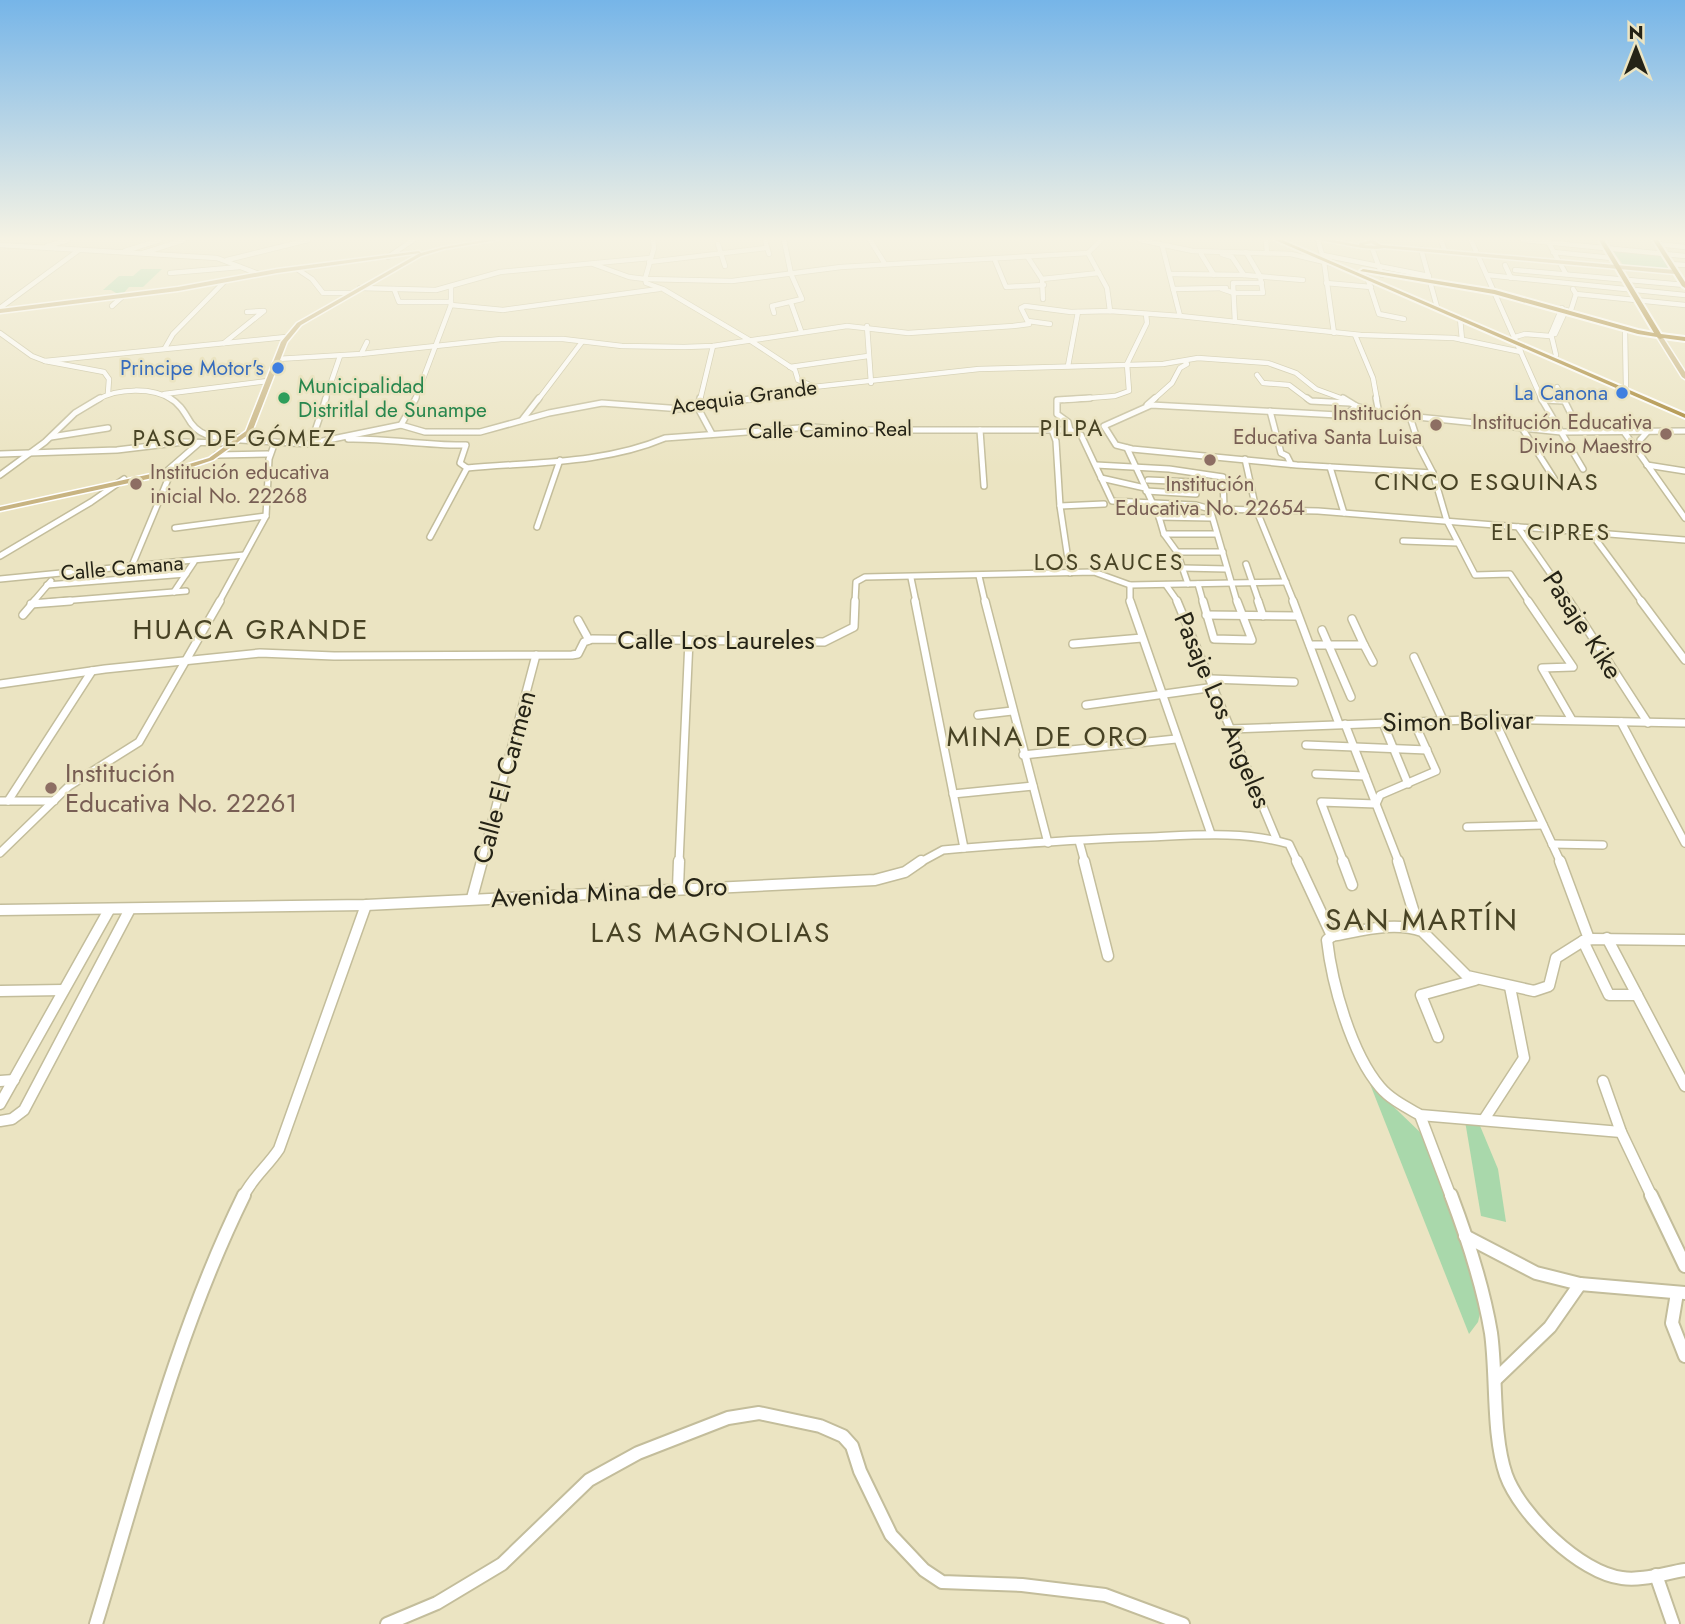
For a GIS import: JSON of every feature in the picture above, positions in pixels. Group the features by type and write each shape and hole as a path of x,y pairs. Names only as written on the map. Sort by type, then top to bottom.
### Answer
{"highway":[{"path":"1455,316 1517,340 1685,416"},
{"path":"1582,316 1625,329 1685,339"},
{"path":"1648,316 1660,336"}],"main road":[{"path":"0,507 169,471 216,456 249,432 286,337 312,316"},
{"path":"1660,336 1685,377"}],"street":[{"path":"164,348 191,316"},
{"path":"224,343 258,316"},
{"path":"401,425 418,395 447,316"},
{"path":"708,316 795,370 801,383 815,387"},
{"path":"796,316 801,331"},
{"path":"1025,316 1028,323"},
{"path":"1068,366 1077,316"},
{"path":"1146,316 1147,323 1127,364 1129,391 1115,396 1057,400 1056,414 1068,422 1070,430 1081,435 1110,500 1196,505 1210,509 1344,513 1685,540"},
{"path":"1176,316 1355,335 1462,340 1521,352"},
{"path":"1235,316 1235,322"},
{"path":"1331,316 1334,333"},
{"path":"1388,316 1404,319"},
{"path":"1506,316 1542,400 1583,470"},
{"path":"1517,340 1525,334 1555,334 1564,316"},
{"path":"1460,318 1462,340"},
{"path":"276,359 340,356 501,339 563,339 622,346 713,346 801,331 867,326 908,333 1028,323 1050,324"},
{"path":"867,326 871,383"},
{"path":"1625,329 1626,390"},
{"path":"0,333 32,356 44,361 104,372 109,379 108,393"},
{"path":"1355,335 1373,378 1379,413"},
{"path":"1551,335 1556,355 1554,359"},
{"path":"44,361 286,337"},
{"path":"361,354 367,342"},
{"path":"522,420 582,342"},
{"path":"712,435 698,408 713,346"},
{"path":"340,356 310,443 373,438 426,446 467,446 460,463 467,468 430,537"},
{"path":"790,367 869,356"},
{"name":"Acequia Grande","path":"240,440 310,443 401,425 425,432 464,433 490,430 522,420 602,403 643,408 698,408 815,387 871,383 979,369 1163,364 1201,358 1268,363 1293,372 1313,387 1339,395 1355,405"},
{"path":"1184,361 1187,364 1180,368 1172,383 1147,405 1104,426 1114,443 1127,448 1291,464 1433,473"},
{"path":"1257,375 1263,383 1289,385 1311,401 1355,405 1379,413 1410,417 1559,430"},
{"path":"164,394 268,381"},
{"path":"1557,387 1570,412"},
{"path":"0,475 51,437 75,413 108,393 153,391 164,394 184,409 193,426 209,436 240,440"},
{"path":"1542,400 1564,401"},
{"path":"1147,405 1343,414 1355,405"},
{"path":"1270,411 1282,453 1291,464"},
{"path":"1410,417 1420,447 1433,473 1447,521 1475,575 1510,574 1573,667 1542,668 1572,720"},
{"path":"1492,424 1559,430 1685,429"},
{"name":"Calle Camino Real","path":"467,468 621,453 666,438 813,427 846,430 1070,430"},
{"path":"51,437 108,428"},
{"path":"1522,428 1555,480"},
{"path":"1625,430 1685,429"},
{"path":"980,430 984,486"},
{"path":"1052,430 1056,441 1060,506 1070,573"},
{"path":"1625,430 1639,447 1647,464"},
{"path":"1625,430 1685,518"},
{"path":"1639,447 1640,440 1648,431"},
{"path":"0,454 240,440"},
{"path":"0,853 54,801 91,771 139,742 188,660 266,516 268,454 275,442"},
{"path":"131,568 169,471 198,443"},
{"path":"1127,448 1159,517 1164,534 1177,552 1188,584"},
{"path":"216,456 268,454"},
{"path":"1245,459 1256,509 1297,616 1366,776 1401,869 1419,929 1458,969 1477,980 1543,990 1549,986 1556,958 1586,940 1685,940"},
{"path":"537,527 560,460"},
{"path":"1647,464 1685,471"},
{"path":"1096,465 1224,478 1224,508"},
{"path":"1330,467 1344,513"},
{"path":"1192,474 1196,505"},
{"path":"1101,478 1145,489 1196,494"},
{"path":"1148,480 1194,482"},
{"path":"0,556 121,481"},
{"path":"1060,506 1104,504"},
{"path":"1198,584 1214,639 1252,640 1241,616 1210,509"},
{"path":"174,528 266,516"},
{"path":"1159,517 1211,518"},
{"name":"Pasaje Kike","path":"1518,527 1648,723"},
{"path":"1591,533 1685,660"},
{"path":"1164,534 1216,534"},
{"path":"1403,541 1458,543"},
{"path":"1177,552 1223,552"},
{"name":"Calle Camana","path":"0,579 244,555"},
{"path":"174,592 194,562"},
{"path":"1246,564 1263,615"},
{"path":"1183,568 1227,569"},
{"name":"Calle Los Laureles","path":"588,640 824,642 854,627 855,585 858,579 865,576 911,578 1099,573 1130,585"},
{"path":"23,615 50,582 186,574"},
{"path":"979,576 1023,755 1048,843"},
{"path":"911,578 964,848"},
{"path":"1211,834 1131,608 1128,591 1130,585 1286,582"},
{"name":"Pasaje Los Angeles","path":"1166,585 1177,600 1281,839 1292,848 1332,936"},
{"path":"31,604 186,591"},
{"path":"1206,615 1297,616"},
{"path":"1352,619 1373,662"},
{"path":"0,684 260,653 334,656 576,655 588,640 578,620"},
{"path":"1322,629 1351,697"},
{"path":"1073,644 1142,638"},
{"path":"678,888 689,640"},
{"path":"1310,645 1364,645"},
{"name":"Calle El Carmen","path":"472,898 536,655"},
{"path":"1413,657 1443,720"},
{"path":"4,801 92,671"},
{"path":"1086,705 1213,683 1294,682"},
{"path":"978,715 1012,712"},
{"path":"1494,719 1552,845 1609,995 1637,995"},
{"name":"Simon Bolivar","path":"1231,729 1494,719 1685,723"},
{"path":"1376,804 1380,795 1435,773 1414,722"},
{"path":"1621,722 1685,843"},
{"path":"1383,723 1408,783"},
{"path":"1023,755 1176,739"},
{"path":"1307,745 1427,750"},
{"path":"1316,774 1366,776"},
{"path":"953,794 1032,786"},
{"path":"4,801 54,801"},
{"path":"1352,886 1321,802 1376,804"},
{"path":"1467,827 1543,824"},
{"name":"Avenida Mina de Oro","path":"0,911 366,905 875,880 905,872 943,850 1211,834 1281,839"},
{"path":"1079,841 1108,956"},
{"path":"1552,845 1604,845"},
{"path":"96,1624 175,1364 215,1254 251,1181 270,1163 279,1149 366,905"},
{"path":"0,1121 12,1119 24,1110 130,909"},
{"path":"0,1104 109,910"},
{"path":"1419,929 1401,926 1332,936 1326,940 1335,984 1370,1073 1381,1088 1401,1105 1420,1115 1485,1118 1621,1132"},
{"path":"1607,938 1685,1086"},
{"path":"1438,1037 1420,995 1477,980"},
{"path":"1485,1118 1524,1058 1510,987"},
{"path":"0,991 63,990"},
{"path":"0,1081 14,1080"},
{"path":"1603,1082 1621,1132 1685,1266"},
{"path":"1420,1115 1465,1236 1486,1310 1505,1473 1521,1504 1556,1540 1584,1562 1607,1575 1621,1578 1685,1570"},
{"path":"1465,1236 1536,1273 1580,1284 1681,1293 1672,1323 1685,1356"},
{"path":"1496,1379 1550,1327 1580,1284"},
{"path":"387,1624 437,1603 502,1564 580,1488 600,1474 638,1453 728,1418 759,1413 820,1426 843,1436 852,1446 860,1471 891,1535 924,1570 942,1582 1022,1585 1105,1595 1183,1624"},
{"path":"1656,1575 1673,1624"}],"green space":[{"path":"1370,1084 1424,1136 1482,1305 1478,1322 1469,1334"},
{"path":"1465,1121 1478,1121 1498,1169 1506,1222 1481,1216"}],"place":[{"name":"Principe Motor's","path":"278,368"},
{"name":"La Canona","path":"1622,393"},
{"name":"Municipalidad Distritlal de Sunampe","path":"284,398"},
{"name":"Institución Educativa Santa Luisa","path":"1436,425"},
{"name":"Institución Educativa Divino Maestro","path":"1666,434"},
{"name":"Institución Educativa No. 22654","path":"1210,460"},
{"name":"Institución educativa inicial No. 22268","path":"136,484"},
{"name":"Institución Educativa No. 22261","path":"51,788"}],"district":[{"name":"PILPA","path":"1072,428"},
{"name":"PASO DE GÓMEZ","path":"235,438"},
{"name":"CINCO ESQUINAS","path":"1487,482"},
{"name":"EL CIPRES","path":"1551,532"},
{"name":"LOS SAUCES","path":"1109,562"},
{"name":"HUACA GRANDE","path":"251,629"},
{"name":"MINA DE ORO","path":"1048,736"},
{"name":"SAN MARTÍN","path":"1422,920"},
{"name":"LAS MAGNOLIAS","path":"711,932"}]}
